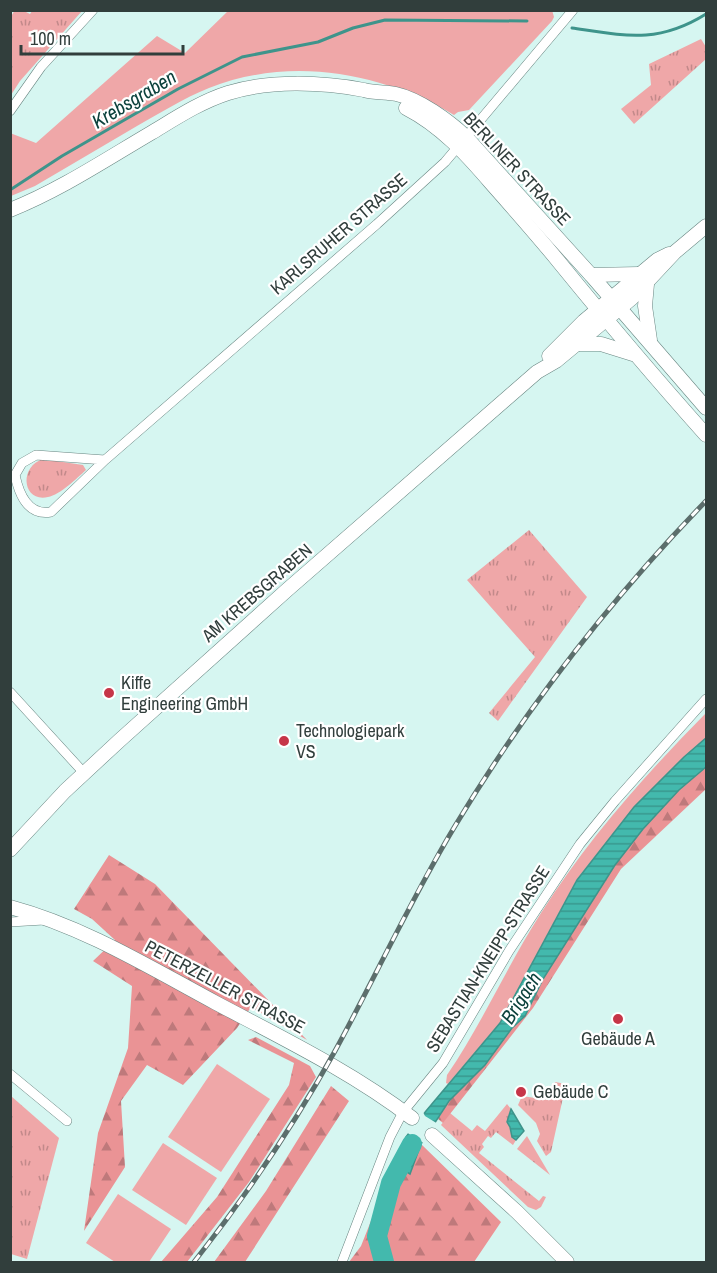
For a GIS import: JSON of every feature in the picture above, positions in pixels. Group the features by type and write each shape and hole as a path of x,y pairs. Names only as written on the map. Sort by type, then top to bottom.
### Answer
{"street":[{"path":"10,111 41,67 93,10"},
{"name":"KARLSRUHER STRASSE","path":"105,460 36,455 22,463 15,475 18,492 28,506 38,511 51,512 105,460 377,224 445,162 573,10"},
{"name":"BERLINER STRASSE","path":"10,210 42,197 192,109 228,93 266,86 289,85 328,85 378,93 462,142 591,275 706,408"},
{"name":"BERLINER STRASSE","path":"462,142 601,314 706,435"},
{"name":"AM KREBSGRABEN","path":"537,372 550,355 616,303 706,226"},
{"path":"591,275 643,279 650,342"},
{"name":"AM KREBSGRABEN","path":"10,850 84,774 279,597 537,372 556,361 576,344 601,314"},
{"path":"576,344 601,345 636,355"},
{"path":"10,692 84,774"},
{"name":"SEBASTIAN-KNEIPP-STRASSE","path":"342,1263 390,1137 447,1056 509,951 580,844 706,699"},
{"name":"PETERZELLER STRASSE","path":"10,907 94,937 294,1044 407,1115"},
{"path":"10,922 51,920"},
{"path":"10,1074 67,1121"},
{"path":"432,1135 534,1228 567,1263"}],"green space":[{"path":"15,10 30,14 32,11 82,11 20,81 11,95 10,18"},
{"path":"552,10 554,17 552,21 469,110 454,115 396,88 334,73 303,71 240,78 209,88 181,101 35,186 11,196 10,133 36,143 157,36 185,53 228,11"},
{"path":"701,39 706,47 706,59 634,124 621,109 651,85 649,64"},
{"path":"43,459 83,465 86,470 53,496 40,497 33,495 29,490 27,476 35,463"},
{"path":"529,530 587,597 498,721 489,713 535,657 467,580"},
{"path":"706,713 706,738 634,807 577,879 500,1023 448,1084 446,1083 447,1075 472,1036 529,933 559,886 618,808"},
{"path":"706,767 706,789 621,869 533,1008 443,1123 438,1119 449,1101 485,1065 512,1028 525,1016 543,979 615,865 643,829 679,790"},
{"path":"109,855 155,884 307,1040 251,1007 237,1028 183,1085 147,1065 121,1101 125,1167 84,1231 98,1133 128,1048 132,986 93,961 115,940 92,919 74,909"},
{"path":"256,1037 310,1066 316,1077 249,1182 187,1262 161,1262 217,1197 289,1085 294,1063 248,1040"},
{"path":"217,1064 270,1099 221,1172 168,1137"},
{"path":"555,1082 566,1084 551,1152 546,1156 537,1141 540,1134 536,1123 518,1105 522,1096 548,1100"},
{"path":"331,1086 349,1101 245,1262 214,1262 266,1191"},
{"path":"11,1096 59,1138 27,1259 11,1254"},
{"path":"507,1104 511,1109 507,1122 512,1137 516,1140 513,1145 496,1132 491,1138 488,1136 479,1153 539,1201 543,1196 546,1197 541,1207 536,1210 528,1207 441,1125 450,1113 472,1131 477,1125 485,1131"},
{"path":"527,1136 550,1175 517,1149"},
{"path":"163,1143 217,1178 186,1225 132,1190"},
{"path":"421,1144 501,1222 474,1262 349,1262 361,1246 394,1163 410,1173"},
{"path":"118,1194 171,1229 149,1262 115,1262 86,1243"}],"water":[{"path":"706,738 706,767 679,790 643,829 615,865 543,979 525,1016 512,1028 485,1065 449,1101 421,1144 410,1174 394,1163 406,1137 500,1023 577,880 634,807"},
{"path":"511,1109 524,1131 516,1140 512,1137 507,1122"}],"pier":[{"path":"422,1110 425,1116 438,1124 425,1144 406,1132"}],"waterway":[{"name":"Krebsgraben","path":"572,28 625,35 657,34 689,24 706,14"},
{"name":"Krebsgraben","path":"10,190 62,156 178,89 242,57 318,42 353,28 385,20 527,21"},
{"name":"Brigach","path":"384,1262 377,1236 391,1183 412,1144"}],"railway":[{"path":"194,1262 251,1186 303,1106 335,1051 439,854 482,782 571,656 636,577 706,501"}],"place":[{"name":"Kiffe Engineering GmbH","path":"109,693"},
{"name":"Technologiepark VS","path":"284,741"},
{"name":"Gebäude A","path":"618,1019"},
{"name":"Gebäude C","path":"521,1092"}]}
